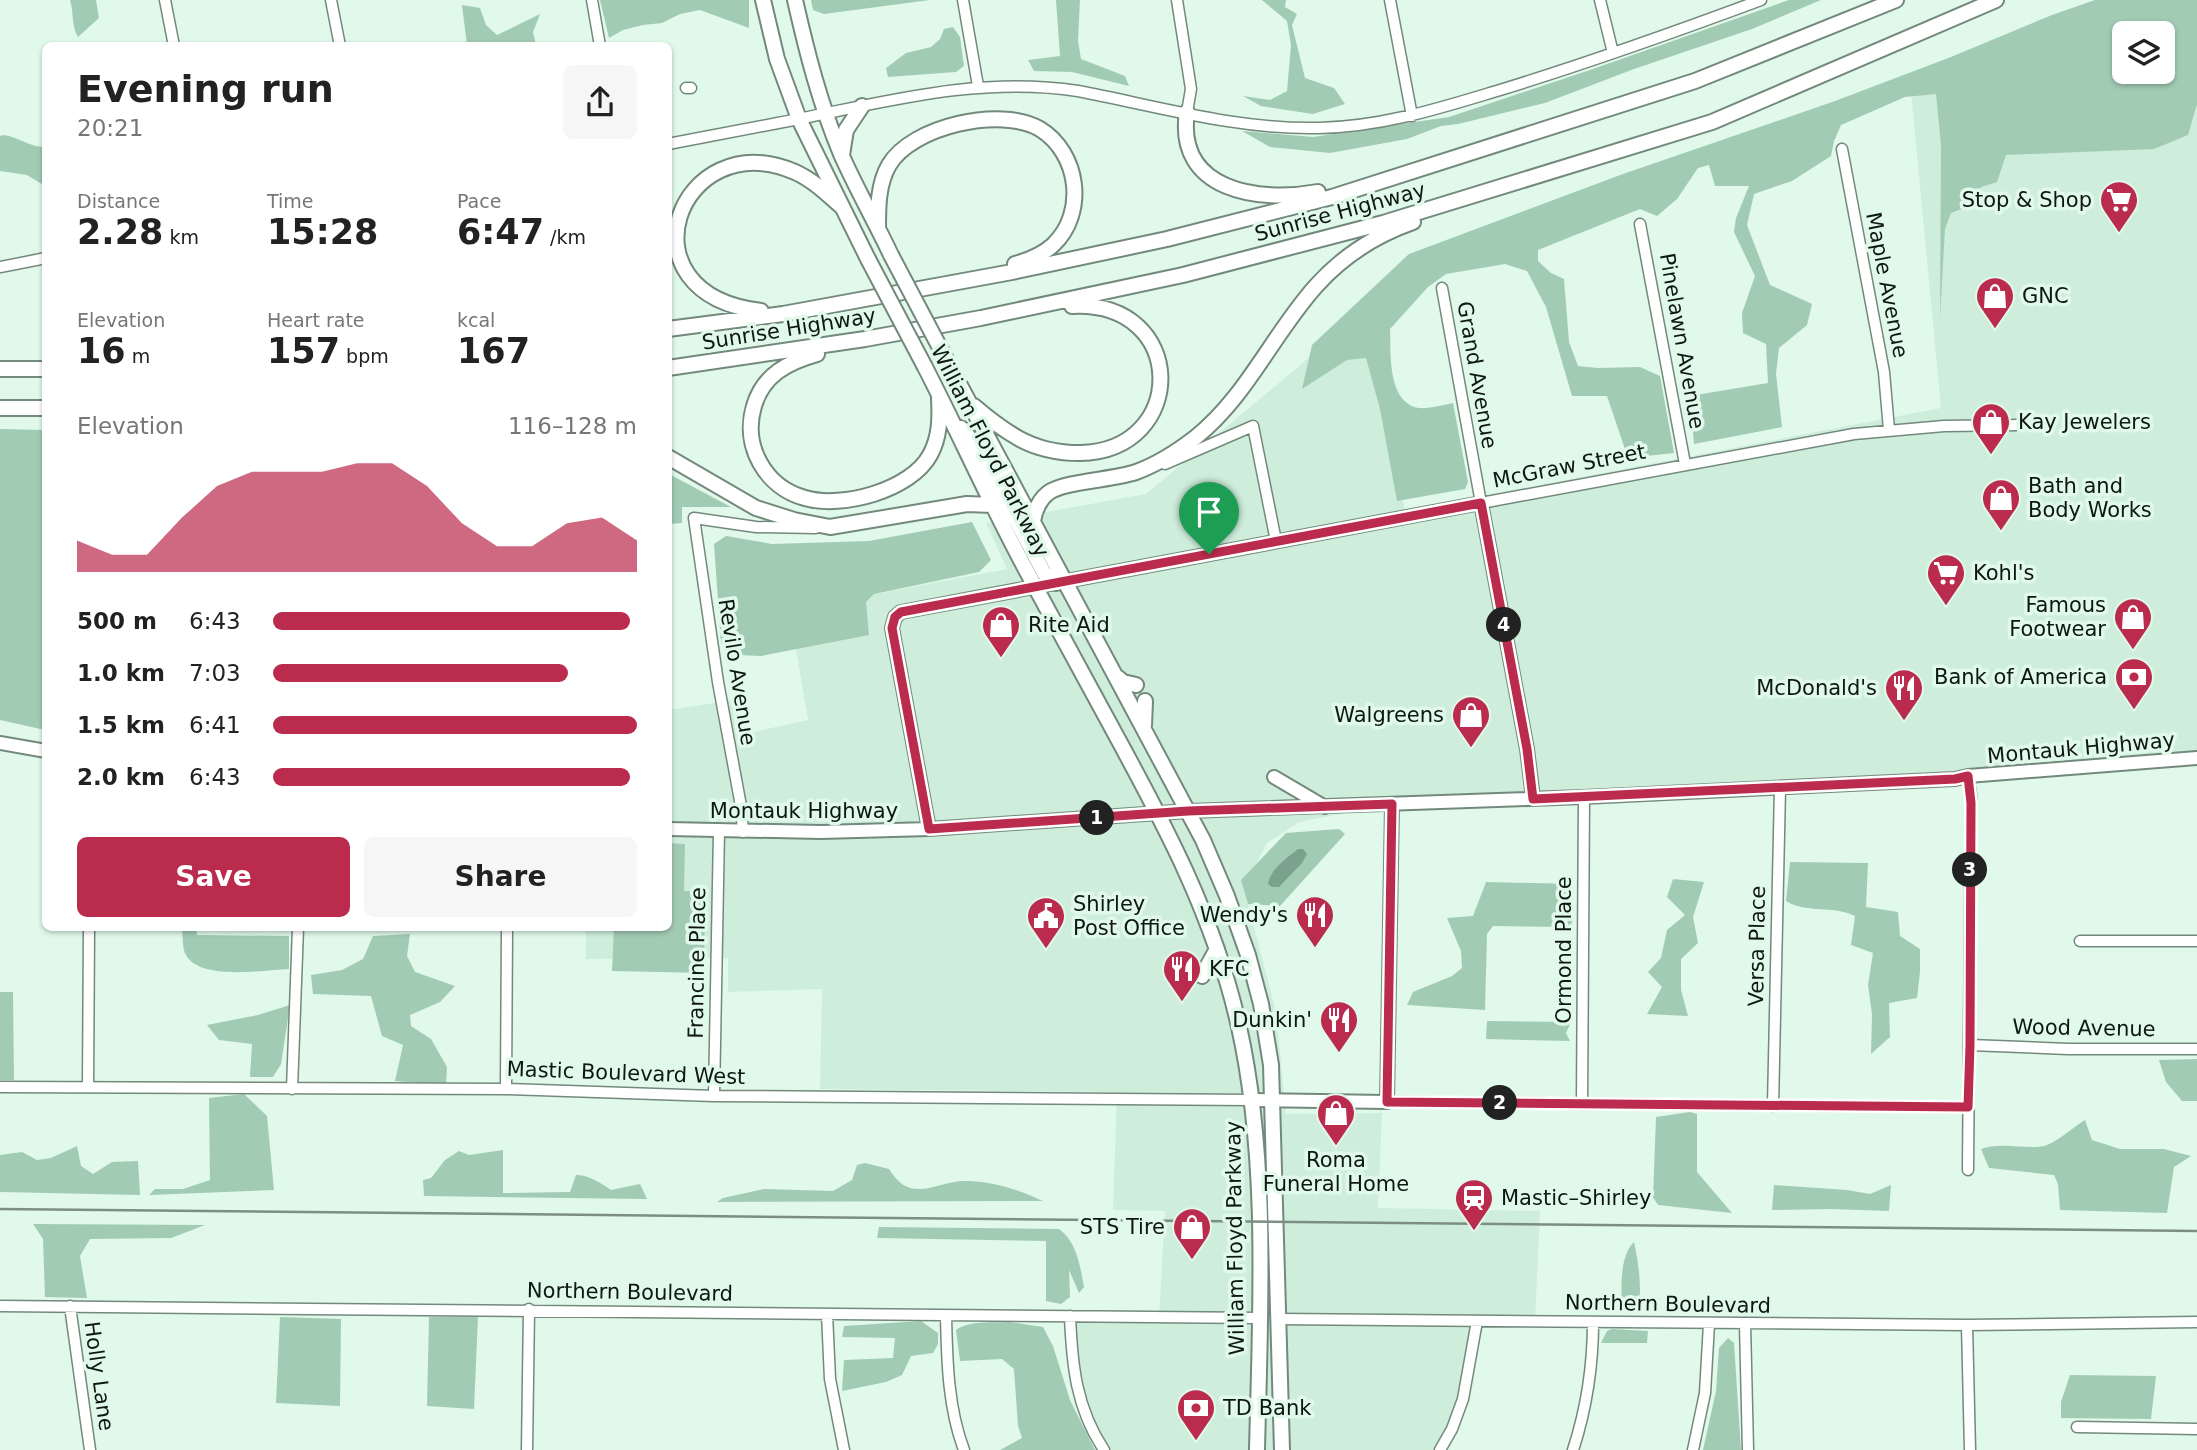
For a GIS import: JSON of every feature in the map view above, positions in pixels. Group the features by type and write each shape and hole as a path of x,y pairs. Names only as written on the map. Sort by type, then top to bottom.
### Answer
{"highway":[{"name":"William Floyd Parkway","path":"762,0 777,59 799,119 948,412 992,505 1159,813 1194,887 1217,949 1239,1027 1251,1100 1258,1175 1257,1450"},
{"name":"William Floyd Parkway","path":"795,0 809,62 842,156 891,255 1033,521 1061,583 1117,677 1188,811 1227,896 1250,964 1264,1021 1273,1101 1282,1450"},
{"name":"Sunrise Highway","path":"672,328 783,314 966,281 1217,227 1332,197 1695,81 1896,0"},
{"name":"Sunrise Highway","path":"672,367 865,339 1032,308 1232,263 1482,194 1712,122 1996,0"},
{"path":"842,156 847,126 862,106"},
{"path":"1187,112 1185,131 1192,155 1210,176 1234,191 1261,196 1296,196 1374,183"},
{"path":"878,228 880,191 886,171 898,153 914,140 949,127 991,120 1016,121 1039,129 1058,145 1070,167 1075,194 1068,224 1054,244 1041,254 966,281"},
{"path":"783,314 740,308 721,302 705,294 691,280 681,263 677,243 678,225 686,201 697,186 712,173 731,166 762,163 803,176 842,207"},
{"path":"1033,521 1041,500 1052,491 1137,471 1171,455 1218,417 1314,288 1336,265 1378,237 1482,194"},
{"path":"969,401 1019,439 1061,452 1094,452 1115,447 1134,436 1147,421 1156,403 1160,378 1155,351 1139,326 1124,315 1099,306 1032,308"},
{"path":"865,339 788,363 775,372 760,390 751,418 752,442 760,464 782,488 804,498 830,501 881,492 907,480 920,469 933,448 939,426 938,393"},
{"path":"0,369 42,369"},
{"path":"0,408 42,408"},
{"path":"948,412 978,447 1044,573 1061,583"},
{"path":"672,459 756,508 794,520 830,527 967,504 992,505"},
{"path":"1117,677 1123,682 1136,685"},
{"path":"1144,728 1145,701"},
{"path":"1202,976 1217,949"}],"main road":[{"name":"McGraw Street","path":"929,829 892,628 895,617 906,611 1481,503"},
{"name":"Grand Avenue","path":"1481,503 1527,749 1533,799"},
{"path":"0,743 42,750"},
{"name":"Montauk Highway","path":"672,829 845,832 929,829 1188,811 1584,797 1955,779 2197,758"},
{"path":"1274,777 1325,807"},
{"path":"1251,1100 1387,1102 1392,804"}],"street":[{"path":"165,0 173,42"},
{"path":"331,0 339,42"},
{"path":"592,0 599,42"},
{"path":"963,0 978,86"},
{"path":"1177,0 1191,89 1187,112"},
{"path":"1390,0 1412,116"},
{"path":"1600,0 1613,53"},
{"path":"672,143 978,86 1016,85 1061,88 1252,124 1296,128 1344,127 1412,116 1613,53 1761,0"},
{"name":"Maple Avenue","path":"1842,149 1884,372 1889,430"},
{"name":"Pinelawn Avenue","path":"1640,224 1685,464"},
{"path":"0,267 42,259"},
{"name":"Grand Avenue","path":"1442,288 1481,503"},
{"name":"McGraw Street","path":"1481,503 1838,436 1944,426 2019,425"},
{"path":"1137,471 1166,464 1253,426 1276,541"},
{"name":"Revilo Avenue","path":"743,832 694,518 769,528 830,527"},
{"path":"1968,776 1971,794 1968,1170"},
{"name":"Versa Place","path":"1773,1106 1780,788"},
{"name":"Ormond Place","path":"1582,1104 1584,797"},
{"name":"Francine Place","path":"714,1096 719,831"},
{"path":"88,1087 89,931"},
{"path":"292,1089 298,931"},
{"path":"506,1089 507,931"},
{"path":"2080,941 2197,941"},
{"name":"Wood Avenue","path":"1970,1045 2068,1049 2197,1049"},
{"name":"Mastic Boulevard West","path":"0,1087 506,1089 714,1096 1251,1100"},
{"path":"1387,1102 1968,1107"},
{"name":"Northern Boulevard","path":"0,1306 1259,1318"},
{"name":"Holly Lane","path":"70,1306 90,1450"},
{"path":"527,1450 529,1310"},
{"path":"827,1314 830,1379 844,1450"},
{"path":"946,1316 950,1389 964,1450"},
{"path":"1070,1316 1078,1395 1086,1418 1104,1450"},
{"name":"Northern Boulevard","path":"1279,1319 1967,1325 2197,1322"},
{"path":"1440,1450 1460,1409 1469,1376 1477,1321"},
{"path":"1573,1450 1590,1382 1593,1322"},
{"path":"1693,1450 1705,1393 1709,1324"},
{"path":"1745,1324 1748,1450"},
{"path":"1967,1325 1970,1450"},
{"path":"2077,1427 2197,1429"}],"shaded area":[{"path":"70,0 96,0 99,18 78,37 74,28"},
{"path":"600,0 749,0 749,28 700,10 680,14 662,23 623,30 609,38"},
{"path":"811,0 930,0 824,14 813,10"},
{"path":"1056,0 1080,0 1078,41 1081,59 1125,76 1129,86 1072,72 1034,71 1028,60 1060,56"},
{"path":"1262,0 1286,0 1285,7 1297,14 1292,25 1305,78 1334,88 1345,104 1313,114 1261,106 1243,96 1270,100 1287,91 1291,45 1287,21"},
{"path":"1789,0 1821,0 1752,29 1545,103 1441,126 1407,139 1330,153 1270,147 1242,131 1313,137 1449,117"},
{"path":"2095,0 2197,0 2197,104 2188,135 2154,149 2006,155 1997,182 1981,187 1972,205 1951,213 1945,229 1940,318 1941,145 1936,94 1905,97 1841,125 1831,156 1792,181 1754,194 1747,225 1770,285 1812,304 1807,325 1779,348 1776,374 1782,427 1694,444 1690,396 1768,383 1766,344 1743,333 1742,313 1755,276 1734,232 1736,218 1749,186 1715,186 1709,165 1698,168 1677,199 1657,216 1640,209 1538,250 1538,261 1551,273 1564,279 1569,342 1578,366 1640,367 1660,376 1674,453 1628,458 1607,396 1572,396 1546,307 1527,271 1505,264 1446,274 1428,287 1390,329 1391,363 1401,397 1419,408 1453,403 1468,482 1465,489 1397,501 1380,409 1366,358 1347,360 1302,389 1312,345 1409,254 1951,57"},
{"path":"462,5 480,8 486,25 497,35 540,14 533,32 535,42 467,42"},
{"path":"2094,19 2146,21 2112,21 2112,84 2175,84 2175,22 2197,23 2197,758 1968,776 1392,804 1299,822 1267,843 1244,888 1276,1012 1286,1114 1382,1113 1378,1208 1540,1211 1535,1322 1477,1321 1469,1376 1440,1450 1104,1450 1086,1418 1070,1316 1159,1317 1165,1211 1113,1210 1117,1092 820,1089 822,989 728,992 728,958 586,959 586,931 672,931 672,710 739,699 739,735 808,720 796,649 869,630 859,597 1007,569 986,523 1146,494 1304,362 1364,308 1405,511 1941,408 1910,81"},
{"path":"953,27 960,37 964,66 956,72 888,77 886,68 906,53 931,47 940,39 944,29"},
{"path":"0,136 42,146 42,184 27,175 0,171"},
{"path":"0,429 42,430 42,729 0,720"},
{"path":"672,476 731,507 682,507 682,523 672,524"},
{"path":"972,522 991,560 979,572 874,594 866,602 869,635 761,656 738,655 721,643 714,544 726,536 772,544 869,541"},
{"path":"1339,829 1345,834 1280,906 1248,904 1241,880 1286,833"},
{"path":"672,843 685,844 684,891 705,891 704,973 612,971 614,931 672,931"},
{"path":"1298,849 1303,849 1307,854 1302,863 1279,887 1268,884 1276,869"},
{"path":"1790,862 1868,863 1866,907 1898,912 1900,936 1920,949 1917,998 1889,1003 1890,1037 1871,1054 1872,1014 1868,985 1873,953 1851,945 1855,916 1803,907 1786,901"},
{"path":"1673,879 1704,882 1693,917 1698,943 1681,959 1681,990 1688,1016 1647,1014 1662,987 1648,972 1661,958 1667,930 1685,915 1667,897"},
{"path":"1486,882 1573,884 1572,923 1567,927 1493,926 1487,934 1485,1010 1407,1005 1413,992 1452,976 1462,968 1461,951 1447,918 1473,916"},
{"path":"182,931 196,931 197,935 289,936 289,969 233,972 204,968 193,963 183,946"},
{"path":"410,934 407,956 415,972 455,986 440,1002 410,1015 411,1026 431,1039 447,1067 446,1085 395,1081 403,1045 382,1036 371,996 313,994 311,975 342,970 363,959 373,936"},
{"path":"0,992 13,992 14,1080 0,1080"},
{"path":"290,1005 281,1064 273,1077 250,1077 252,1044 219,1040 207,1025 258,1015"},
{"path":"1487,1021 1571,1022 1566,1033 1570,1041 1486,1039"},
{"path":"2197,1059 2197,1101 2182,1101 2166,1082 2159,1060"},
{"path":"244,1094 267,1116 274,1190 149,1195 155,1189 183,1189 210,1180 209,1098"},
{"path":"1690,1112 1697,1114 1697,1172 1732,1213 1658,1205 1653,1197 1656,1117"},
{"path":"2085,1120 2092,1140 2120,1149 2164,1149 2191,1156 2174,1167 2167,1213 2060,1210 2058,1184 2054,1175 1989,1168 1981,1149 1998,1146 2041,1147 2057,1140"},
{"path":"77,1146 81,1166 93,1174 112,1162 138,1161 140,1195 0,1192 0,1155 22,1152 37,1160 51,1158"},
{"path":"503,1150 503,1193 570,1192 576,1175 581,1175 611,1190 640,1184 647,1199 424,1196 423,1180 431,1178 445,1160 459,1151 469,1155"},
{"path":"865,1163 889,1169 907,1187 916,1189 957,1181 980,1182 1007,1187 1043,1201 717,1202 723,1198 764,1189 833,1191 852,1180 857,1165"},
{"path":"1774,1185 1870,1194 1891,1185 1889,1211 1772,1210"},
{"path":"33,1224 205,1225 171,1238 90,1239 80,1256 87,1298 45,1297 43,1239"},
{"path":"879,1227 1059,1229 1074,1248 1084,1287 1079,1293 1069,1270 1070,1297 1061,1304 1046,1301 1046,1241 877,1238"},
{"path":"1634,1242 1640,1288 1636,1312 1623,1309 1621,1292 1626,1255"},
{"path":"478,1316 474,1409 427,1406 429,1317"},
{"path":"280,1317 341,1319 340,1406 276,1403"},
{"path":"921,1321 938,1333 938,1344 933,1353 911,1356 902,1375 886,1382 842,1391 844,1360 893,1358 895,1338 842,1337 844,1326"},
{"path":"1009,1322 1043,1327 1053,1346 1070,1400 1095,1450 1000,1450 1022,1438 1018,1426 1014,1369 1002,1359 960,1361 956,1330 974,1323"},
{"path":"1607,1331 1648,1331 1647,1343 1601,1343"},
{"path":"1728,1338 1734,1343 1741,1450 1703,1450 1716,1391 1719,1348"},
{"path":"2070,1375 2156,1376 2151,1419 2061,1418 2061,1402"}],"railway":[{"path":"0,1209 2197,1231"}],"place":[{"name":"Stop & Shop","path":"2119,234"},
{"name":"GNC","path":"1995,330"},
{"name":"Kay Jewelers","path":"1991,456"},
{"name":"Bath and Body Works","path":"2001,532"},
{"name":"Kohl's","path":"1946,607"},
{"name":"Famous Footwear","path":"2133,651"},
{"name":"Rite Aid","path":"1001,659"},
{"name":"Bank of America","path":"2134,711"},
{"name":"McDonald's","path":"1904,722"},
{"name":"Walgreens","path":"1471,749"},
{"name":"Wendy's","path":"1315,949"},
{"name":"Shirley Post Office","path":"1046,950"},
{"name":"KFC","path":"1182,1003"},
{"name":"Dunkin'","path":"1339,1054"},
{"name":"Roma Funeral Home","path":"1336,1147"},
{"name":"Mastic–Shirley","path":"1474,1232"},
{"name":"STS Tire","path":"1192,1261"},
{"name":"TD Bank","path":"1196,1442"}],"route":[{"path":"1481,503 1527,749 1533,799 1839,786 1968,776 1971,803 1968,1107 1387,1102 1392,804 1188,811 929,829 892,628 893,620 898,614 1209,554 1481,503"}]}
